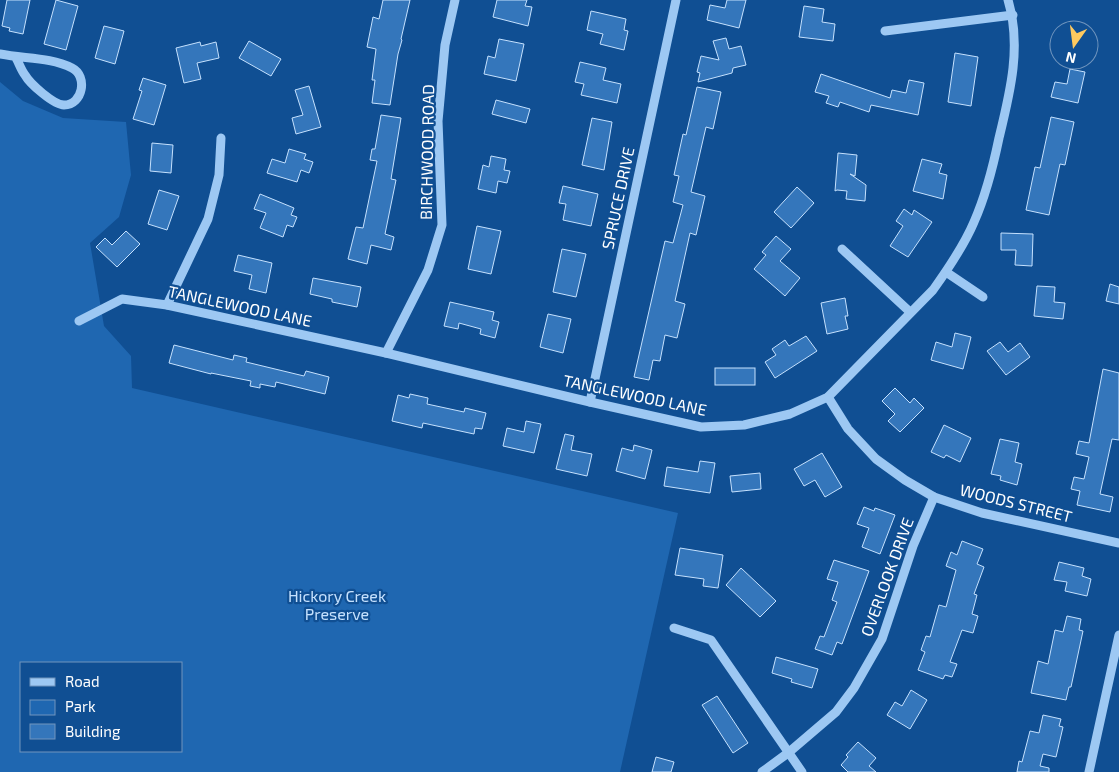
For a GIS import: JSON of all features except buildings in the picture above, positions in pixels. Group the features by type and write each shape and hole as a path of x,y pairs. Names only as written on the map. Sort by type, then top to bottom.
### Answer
{"street":[{"name":"BIRCHWOOD ROAD","path":"386,353 428,270 442,225 438,121 445,45 455,0"},
{"name":"SPRUCE DRIVE","path":"590,402 676,0"},
{"name":"TANGLEWOOD LANE","path":"78,321 122,299 167,305 386,353 701,427 744,425 790,414 828,397 933,290 946,272 974,224 991,176 1012,80 1014,56 1013,15 1008,0"},
{"path":"885,32 1013,15"},
{"path":"0,54 16,58 57,62 75,69 81,78 82,88 79,97 73,102 64,105 52,101 26,77 16,58"},
{"path":"167,305 208,219 219,175 221,138"},
{"path":"842,248 910,312"},
{"path":"946,272 983,297"},
{"name":"WOODS STREET","path":"828,397 848,429 876,459 905,480 934,497 982,513 1119,543"},
{"name":"OVERLOOK DRIVE","path":"762,772 788,753 836,712 854,688 882,639 913,546 934,497"},
{"path":"674,628 711,640 802,772"},
{"path":"1089,772 1119,635"}],"green space":[{"name":"Hickory Creek Preserve","path":"0,82 23,101 63,118 126,122 131,175 119,217 90,243 104,326 131,356 132,388 678,513 620,772 0,772"}]}
